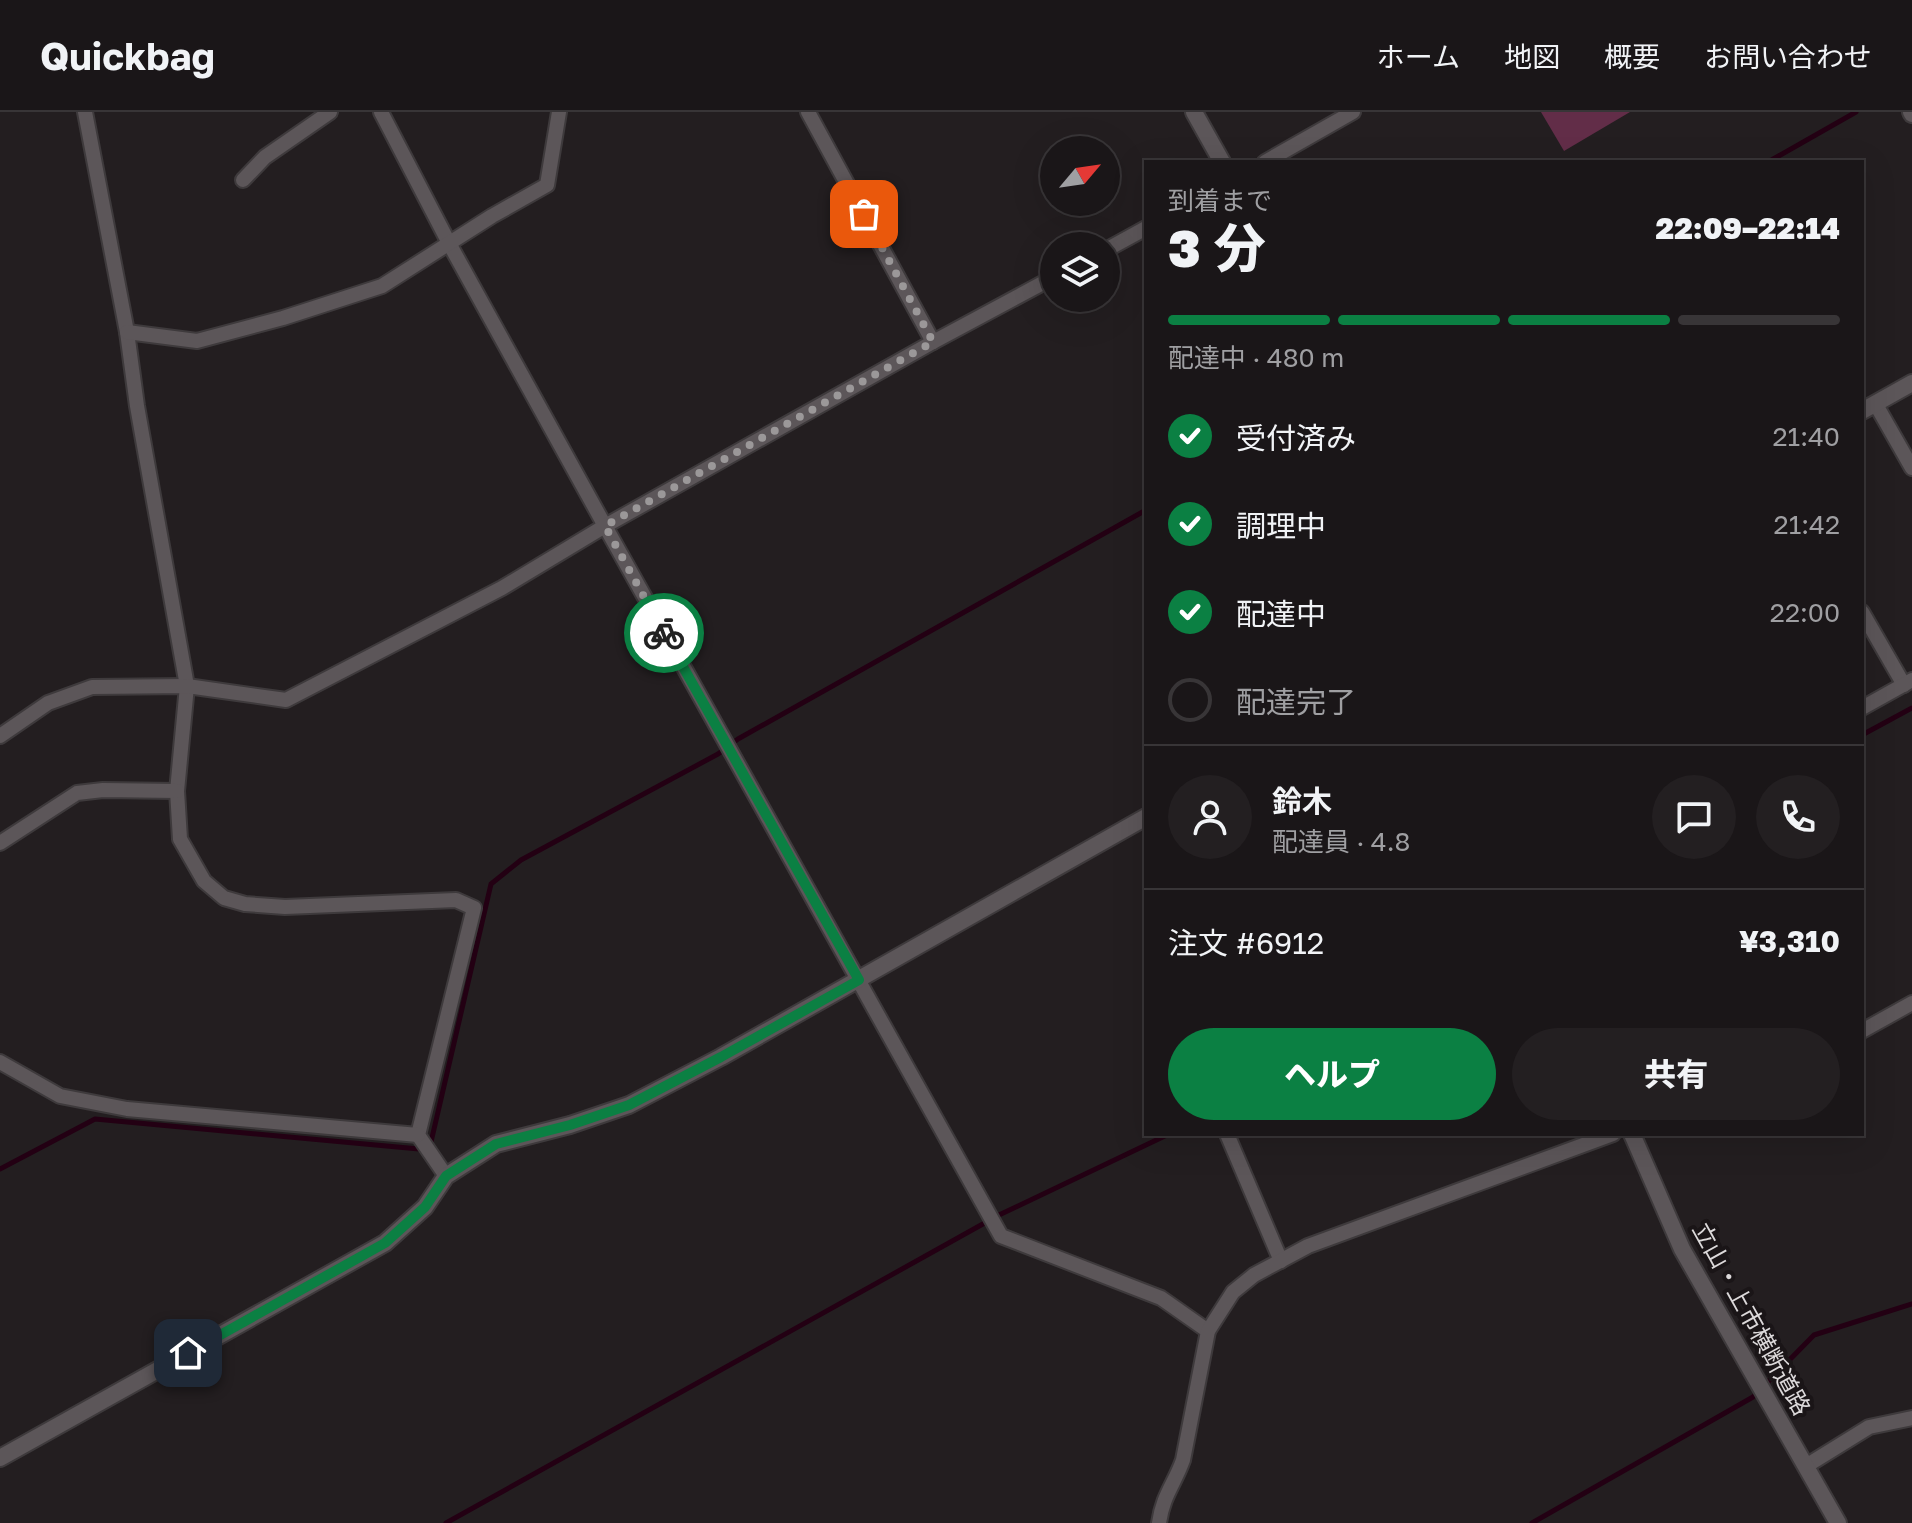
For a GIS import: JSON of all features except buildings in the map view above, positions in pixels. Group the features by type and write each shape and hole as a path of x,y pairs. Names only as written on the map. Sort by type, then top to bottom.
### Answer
{"street":[{"path":"85,112 127,332 137,406 187,686 177,791 180,839 204,881 224,898 245,904 285,907 456,900 474,908 418,1135 446,1176"},
{"path":"381,112 450,245 1001,1236 1161,1298 1208,1331"},
{"path":"127,332 197,341 283,318 382,286 547,185 559,112"},
{"path":"808,112 933,342"},
{"path":"1194,112 1221,160"},
{"path":"1269,160 1353,112"},
{"path":"243,180 265,157 322,114"},
{"path":"1120,242 1144,229"},
{"path":"0,736 48,703 92,687 187,686 286,700 502,588 605,526 1040,285"},
{"path":"1912,383 1869,407 1912,468"},
{"path":"1864,615 1908,682 1864,707"},
{"path":"0,843 77,793 103,790 177,791"},
{"path":"0,1458 385,1243 425,1207 446,1176 496,1144 570,1125 629,1105 721,1057 1144,818"},
{"path":"1864,1030 1912,1003"},
{"path":"0,1062 60,1096 127,1109 418,1135"},
{"path":"1228,1136 1281,1261"},
{"path":"1159,1523 1163,1499 1176,1479 1183,1460 1208,1331 1233,1292 1254,1275 1308,1246 1607,1136"},
{"name":"立山・上市横断道路","path":"1633,1136 1682,1249 1838,1523"},
{"path":"1806,1466 1869,1427 1912,1418"}],"shaded area":[{"path":"1541,112 1630,112 1564,151"}],"waterway":[{"path":"1772,160 1856,112"},
{"path":"0,1169 95,1119 419,1149 431,1142 491,884 521,860 718,754 738,739 1144,511"},
{"path":"1864,734 1912,708"},
{"path":"446,1523 999,1215 1165,1136"},
{"path":"1532,1523 1753,1397 1814,1335 1912,1304"}],"way so far":[{"path":"664,633 605,526 933,342 864,214"}],"route":[{"path":"188,1353 385,1243 425,1207 446,1176 496,1144 570,1125 629,1105 859,980 664,633"}]}
